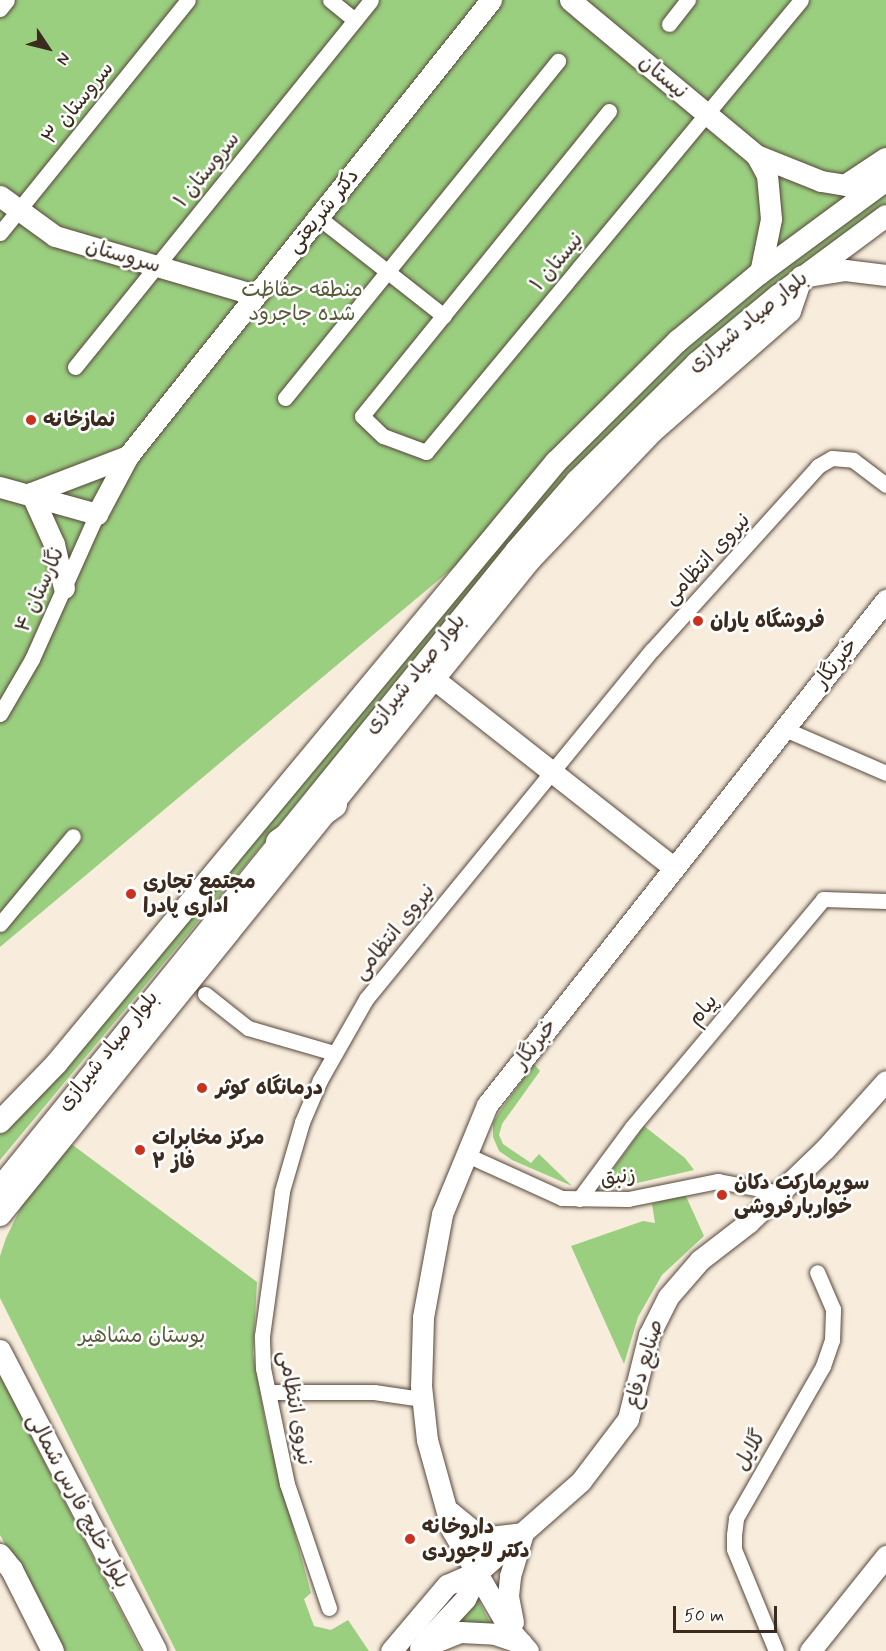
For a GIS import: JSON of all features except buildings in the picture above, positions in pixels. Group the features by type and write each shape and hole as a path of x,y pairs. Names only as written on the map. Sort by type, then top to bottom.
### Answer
{"highway":[{"path":"279,842 333,804"}],"main road":[{"path":"847,185 886,159"},
{"name":"بلوار صیاد شیرازی","path":"0,1122 56,1064 556,462 678,341 760,273 886,179"},
{"name":"بلوار صیاد شیرازی","path":"2,1182 577,481 697,363 802,277 886,216"},
{"path":"0,1215 530,560 590,493 653,431 790,310 802,277"},
{"name":"بلوار خلیج فارس شمالی","path":"0,1352 156,1651"},
{"path":"0,1555 53,1651"}],"street":[{"path":"0,9 7,0"},
{"name":"سروستان ۳","path":"0,233 188,0"},
{"path":"330,0 355,20"},
{"name":"سروستان ۱","path":"75,367 371,0"},
{"name":"دکتر شریعتی","path":"97,513 128,456 491,0"},
{"name":"نیستان","path":"570,0 756,155"},
{"path":"669,24 688,0"},
{"name":"نیستان ۱","path":"444,316 362,416 383,436 426,452 708,115 801,0"},
{"path":"285,398 558,60"},
{"path":"318,217 444,316 609,111"},
{"path":"756,155 821,181 847,185 886,179"},
{"path":"756,155 767,174 771,219 760,273"},
{"name":"سروستان","path":"0,196 56,236 256,295"},
{"path":"802,277 845,270 886,275"},
{"path":"31,493 128,456"},
{"name":"نیروی انتظامی","path":"328,1608 287,1484 269,1392 262,1336 282,1191 302,1122 334,1053 366,999 552,772 652,651 818,466 832,458 853,460 886,485"},
{"path":"0,487 31,493 97,513"},
{"path":"31,493 54,544 64,588"},
{"name":"نگارستان ۴","path":"0,714 32,659 97,513"},
{"name":"خبرنگار","path":"524,1647 452,1530 427,1440 422,1399 423,1317 430,1264 442,1214 487,1105 886,600"},
{"path":"434,679 673,867"},
{"path":"785,729 886,773"},
{"path":"0,924 73,836"},
{"name":"پیام","path":"579,1199 632,1127 823,899 886,901"},
{"path":"205,994 248,1028 334,1053"},
{"name":"صنایع دفاع","path":"479,1571 581,1481 614,1442 634,1401 648,1335 668,1297 700,1260 781,1193 886,1081"},
{"name":"زنبق","path":"467,1155 530,1186 579,1199 628,1199 718,1181 781,1193"},
{"name":"گلایل","path":"776,1651 734,1549 734,1535 736,1518 823,1366 832,1340 832,1309 817,1272"},
{"path":"269,1392 374,1392 422,1399"},
{"path":"446,1508 482,1538 498,1538 523,1532"},
{"path":"391,1651 447,1585 456,1552 452,1530"},
{"path":"523,1532 513,1559 508,1596 524,1647"},
{"path":"810,1651 886,1556"},
{"path":"447,1585 479,1571"},
{"path":"418,1649 465,1599 479,1571"},
{"path":"418,1649 460,1632 495,1634 524,1647"}],"green space":[{"name":"منطقه حفاظت شده جاجرود","path":"0,0 886,0 886,207 564,476 571,473 0,1160 0,1129 527,506 0,947"},
{"path":"534,1064 540,1071 502,1124 499,1135 503,1144 531,1163 539,1154 572,1186 512,1160 499,1151 493,1137 493,1123"},
{"path":"644,1126 685,1158 694,1170 602,1191 601,1186"},
{"name":"بوستان مشاهیر","path":"70,1143 257,1282 253,1354 267,1431 311,1593 304,1599 314,1626 331,1630 348,1620 369,1651 176,1651 0,1298 0,1256 6,1238 24,1201"},
{"path":"685,1194 704,1236 662,1275 638,1317 624,1364 571,1246 643,1221 655,1223 652,1204"},
{"path":"0,1371 141,1651 65,1651 0,1535"},
{"path":"476,1596 493,1628 447,1628"}],"place":[{"name":"نمازخانه","path":"31,420"},
{"name":"فروشگاه یاران","path":"698,621"},
{"name":"مجتمع تجاری اداری پادرا","path":"131,894"},
{"name":"درمانگاه کوثر","path":"202,1088"},
{"name":"مرکز مخابرات فاز ۲","path":"140,1150"},
{"name":"سوپرمارکت دکان خواربارفروشی","path":"722,1195"},
{"name":"داروخانه دکتر لاجوردی","path":"410,1539"}]}
